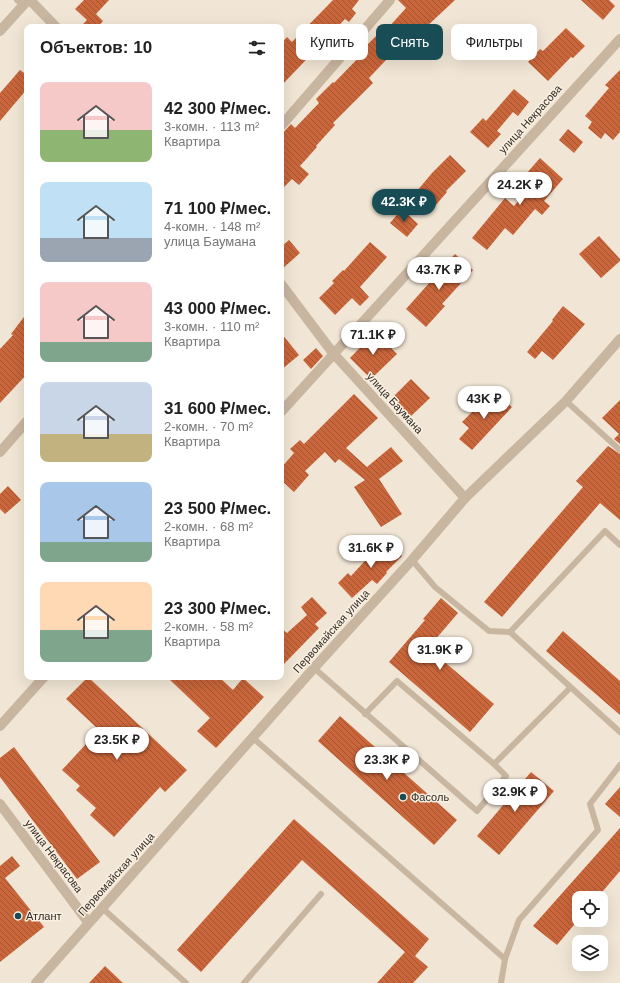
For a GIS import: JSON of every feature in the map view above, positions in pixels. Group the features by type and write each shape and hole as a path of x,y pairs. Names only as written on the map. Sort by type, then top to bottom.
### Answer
{"street":[{"path":"284,123 390,0"},
{"path":"0,31 24,1 52,24"},
{"name":"улица Некрасова","path":"284,409 620,39"},
{"name":"улица Баумана","path":"284,288 333,353 465,498"},
{"name":"Первомайская улица","path":"36,983 88,922 412,560 465,498 566,401 620,339"},
{"path":"0,452 24,424"},
{"path":"0,726 41,680"},
{"name":"улица Некрасова","path":"0,804 88,922"}],"lane":[{"path":"566,401 620,450"},
{"path":"510,632 605,531 620,545"},
{"path":"412,560 435,586 489,631 510,632 620,732"},
{"path":"314,668 365,714 477,811 506,776 397,681 365,714"},
{"path":"494,764 570,688"},
{"path":"253,738 505,959"},
{"path":"502,983 505,959 519,920 598,830 590,804 620,765"},
{"path":"244,983 321,894"},
{"path":"102,907 186,983"}],"building":[{"path":"84,0 109,0 96,14 103,21 100,24 83,24 87,20 75,9"},
{"path":"333,0 359,0 352,9 356,13 349,22 345,19 340,24 310,24"},
{"path":"398,0 455,0 429,24 392,24 406,8"},
{"path":"581,0 609,0 615,6 603,20"},
{"path":"566,28 585,46 573,58 571,57 548,81 528,62 530,60 537,60 537,52 540,49 543,51"},
{"path":"376,36 376,60 386,60 369,78 373,83 333,123 335,125 300,166 309,174 299,185 292,179 284,187 284,132 291,124 295,128 319,103 316,99 356,60 368,60 368,44"},
{"path":"287,37 292,42 296,38 296,60 306,60 284,83 284,40"},
{"path":"20,70 24,73 24,93 0,121 0,93"},
{"path":"620,70 620,132 613,140 605,133 601,139 588,128 592,122 585,116 609,88 605,85"},
{"path":"514,89 529,102 518,116 513,112 497,131 501,134 488,148 470,132 483,118 486,121"},
{"path":"568,129 583,142 574,153 559,140"},
{"path":"450,155 466,171 446,191 447,192 435,206 417,191"},
{"path":"540,158 563,179 544,201 550,206 542,215 535,209 513,235 505,228 487,250 472,238 505,198 514,206 535,181 526,174"},
{"path":"402,209 418,224 407,237 390,223"},
{"path":"599,236 620,259 620,261 601,278 579,254"},
{"path":"289,240 300,253 284,267 284,244"},
{"path":"370,242 387,257 360,287 369,297 360,306 352,298 335,315 319,298 334,283 332,281 343,270 344,271"},
{"path":"455,254 473,270 442,304 445,306 426,327 406,309"},
{"path":"563,306 585,324 553,360 542,351 535,359 527,352 553,321 552,320"},
{"path":"24,317 24,377 0,403 0,349 13,335 11,334"},
{"path":"375,332 397,354 371,379 350,358"},
{"path":"284,337 299,355 284,368"},
{"path":"316,348 323,356 311,369 303,360"},
{"path":"411,379 430,398 410,417 392,398"},
{"path":"494,391 512,407 472,450 459,439 469,428 462,422"},
{"path":"354,394 378,418 346,448 367,467 391,447 403,461 379,479 402,514 381,527 354,487 365,480 339,459 335,463 325,452 305,471 309,475 294,492 284,483 284,465 294,453 290,449 300,440 304,444"},
{"path":"620,400 620,444 614,439 619,434 602,418"},
{"path":"608,446 620,454 620,520 600,503 502,617 484,602 583,487 576,481"},
{"path":"8,486 21,500 5,514 0,509 0,494"},
{"path":"384,539 402,556 386,572 387,573 377,584 372,580 352,598 338,583 348,573 351,576"},
{"path":"312,597 327,613 315,624 319,628 284,664 284,630 287,633 307,615 301,607"},
{"path":"441,598 458,613 428,648 494,704 470,732 389,662 425,620 423,619"},
{"path":"563,631 620,681 620,715 546,651"},
{"path":"85,680 91,680 187,770 165,792 160,787 114,837 90,815 96,808 76,790 80,786 62,770 99,730 66,699"},
{"path":"170,680 222,680 233,690 241,680 245,680 264,697 216,748 197,731 210,718"},
{"path":"340,716 457,820 434,845 318,741"},
{"path":"14,747 100,862 77,879 0,777 0,758"},
{"path":"531,772 554,791 499,855 477,836"},
{"path":"620,787 620,817 605,804"},
{"path":"294,819 429,939 415,956 428,967 413,983 377,983 405,952 302,860 201,972 177,950"},
{"path":"620,828 620,871 603,891 572,891 572,927 557,945 533,926"},
{"name":"Атлант","path":"12,856 20,866 5,878 44,927 0,962 0,866"},
{"path":"105,966 123,983 89,983"}],"place":[{"name":"Фасоль","path":"403,797"},
{"name":"Атлант","path":"18,916"}]}
